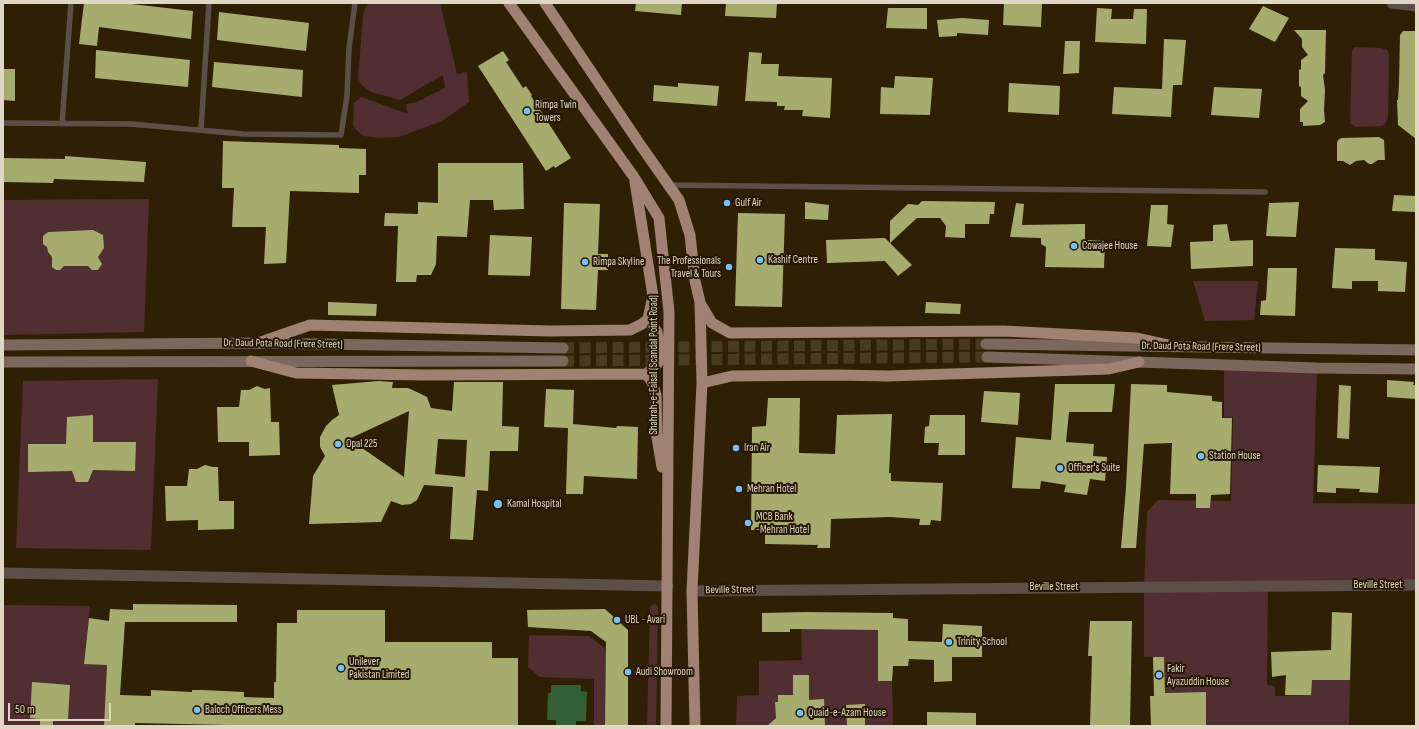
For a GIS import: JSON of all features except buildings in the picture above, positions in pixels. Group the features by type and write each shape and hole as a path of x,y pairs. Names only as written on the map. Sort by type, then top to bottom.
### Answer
{"highway":[{"name":"Shahrah-e-Faisal (Scandal Point Road)","path":"509,3 634,177 659,218 669,312 666,726"},
{"path":"546,3 679,200 690,235 695,282 700,302 702,383 692,590 695,726"},
{"path":"258,343 310,325 550,331 630,330 648,319 653,296 634,177"},
{"path":"700,302 712,323 730,333 1004,331 1137,338 1173,346"},
{"path":"251,361 296,373 426,375 646,374 656,366 660,358 657,332 648,319"},
{"path":"702,383 732,376 888,376 1109,369 1139,362"},
{"path":"646,374 652,382 656,395 657,437 667,495"}],"main road":[{"name":"Dr. Daud Pota Road (Frere Street)","path":"3,345 258,343 563,348"},
{"name":"Dr. Daud Pota Road (Frere Street)","path":"986,344 1416,350"},
{"name":"Dr. Daud Pota Road (Frere Street)","path":"986,357 1317,368 1416,369"},
{"name":"Dr. Daud Pota Road (Frere Street)","path":"3,362 563,360"}],"street":[{"path":"1392,3 1416,6"},
{"path":"3,573 668,586"},
{"name":"Beville Street","path":"692,590 1416,585"}],"lane":[{"path":"62,124 71,3"},
{"path":"201,130 209,3"},
{"path":"3,123 131,124 243,134 341,135 347,96 349,48 355,3"},
{"path":"668,185 1265,192"}],"shaded area":[{"path":"369,3 440,3 457,74 467,72 469,102 442,121 399,137 379,138 364,136 356,130 353,125 354,103 361,97 408,114 406,104 417,102 445,88 443,75 400,100 371,92 363,86 358,79 363,15 366,6"},
{"path":"1354,47 1381,48 1387,50 1389,54 1388,117 1386,123 1382,126 1356,127 1350,123 1352,51"},
{"path":"149,199 144,332 3,335 3,200"},
{"path":"1193,281 1258,281 1254,320 1205,321"},
{"path":"1224,365 1317,368 1313,503 1416,504 1416,585 1268,586 1267,685 1275,686 1275,696 1310,695 1312,680 1350,680 1349,726 1206,726 1206,692 1165,693 1164,657 1144,657 1144,586 1147,512 1158,500 1231,501 1233,417 1224,417"},
{"path":"158,379 151,550 16,548 23,381"},
{"path":"654,604 658,606 656,726 647,726 650,607"},
{"path":"3,605 90,606 84,663 107,665 106,726 3,726"},
{"path":"801,630 878,630 878,680 892,681 893,726 736,726 737,696 759,695 759,661 802,660"},
{"path":"529,635 589,636 606,649 605,726 594,726 594,679 540,677 528,667"},
{"path":"551,685 581,685 581,691 587,692 586,721 576,721 576,726 556,726 556,720 547,720 548,693 551,693"}],"tunnel":[{"path":"563,348 986,344"},
{"path":"563,361 987,357"}],"place":[{"name":"Rimpa Twin Towers","path":"527,111"},
{"name":"Gulf Air","path":"727,203"},
{"name":"Cowajee House","path":"1074,246"},
{"name":"Kashif Centre","path":"760,260"},
{"name":"Rimpa Skyline","path":"585,262"},
{"name":"The Professionals Travel & Tours","path":"729,267"},
{"name":"Opal 225","path":"338,444"},
{"name":"Iran Air","path":"736,448"},
{"name":"Station House","path":"1201,456"},
{"name":"Officer's Suite","path":"1060,468"},
{"name":"Mehran Hotel","path":"739,489"},
{"name":"Kamal Hospital","path":"498,504"},
{"name":"MCB Bank -Mehran Hotel","path":"748,523"},
{"name":"UBL - Avari","path":"617,620"},
{"name":"Trinity School","path":"949,642"},
{"name":"Unilever Pakistan Limited","path":"341,668"},
{"name":"Audi Showroom","path":"628,672"},
{"name":"Fakir Ayazuddin House","path":"1159,675"},
{"name":"Baloch Officers Mess","path":"197,710"},
{"name":"Quaid-e-Azam House","path":"800,713"}]}
